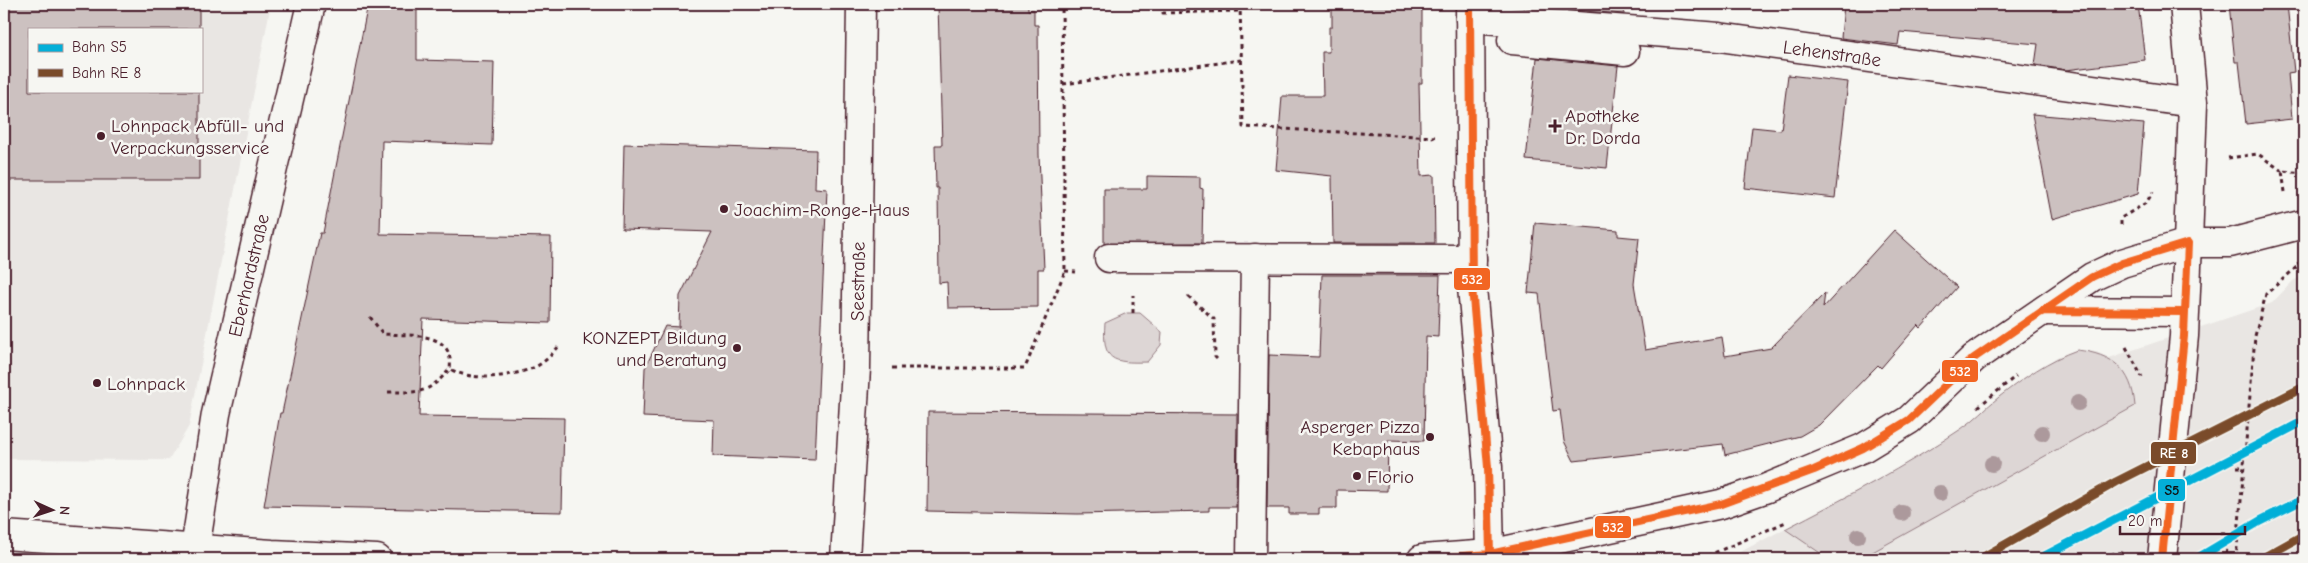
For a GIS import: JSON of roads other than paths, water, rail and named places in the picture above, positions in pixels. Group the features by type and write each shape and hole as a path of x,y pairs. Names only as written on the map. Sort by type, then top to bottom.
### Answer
{"street":[{"name":"Eberhardstraße","path":"181,552 216,414 310,4"},
{"name":"Seestraße","path":"845,559 856,368 861,4"},
{"path":"2162,559 2182,350 2188,243 2193,103 2184,4"},
{"path":"1490,554 1488,467 1472,287 1470,19 1625,51"},
{"name":"Lehenstraße","path":"1470,19 1719,37 2193,103"},
{"path":"1422,559 1490,554 1721,504 1814,470 1863,448 1909,420 1974,358 2092,277 2122,263 2188,243 2230,243 2298,226"},
{"path":"1109,258 1472,259"},
{"path":"1251,559 1254,258"},
{"path":"2044,311 2184,312"},
{"path":"4,535 181,552 377,559"}],"rail line":[{"name":"S5","path":"2039,559 2304,421"},
{"name":"S5","path":"2196,559 2260,521 2304,499"}],"place":[{"name":"Apotheke Dr. Dorda","path":"1555,126"},
{"name":"Lohnpack Abfüll- und Verpackungsservice","path":"101,136"},
{"name":"Joachim-Ronge-Haus","path":"724,209"},
{"name":"KONZEPT Bildung und Beratung","path":"737,348"},
{"name":"Lohnpack","path":"97,383"},
{"name":"Asperger Pizza Kebaphaus","path":"1430,437"},
{"name":"Florio","path":"1357,476"}]}
